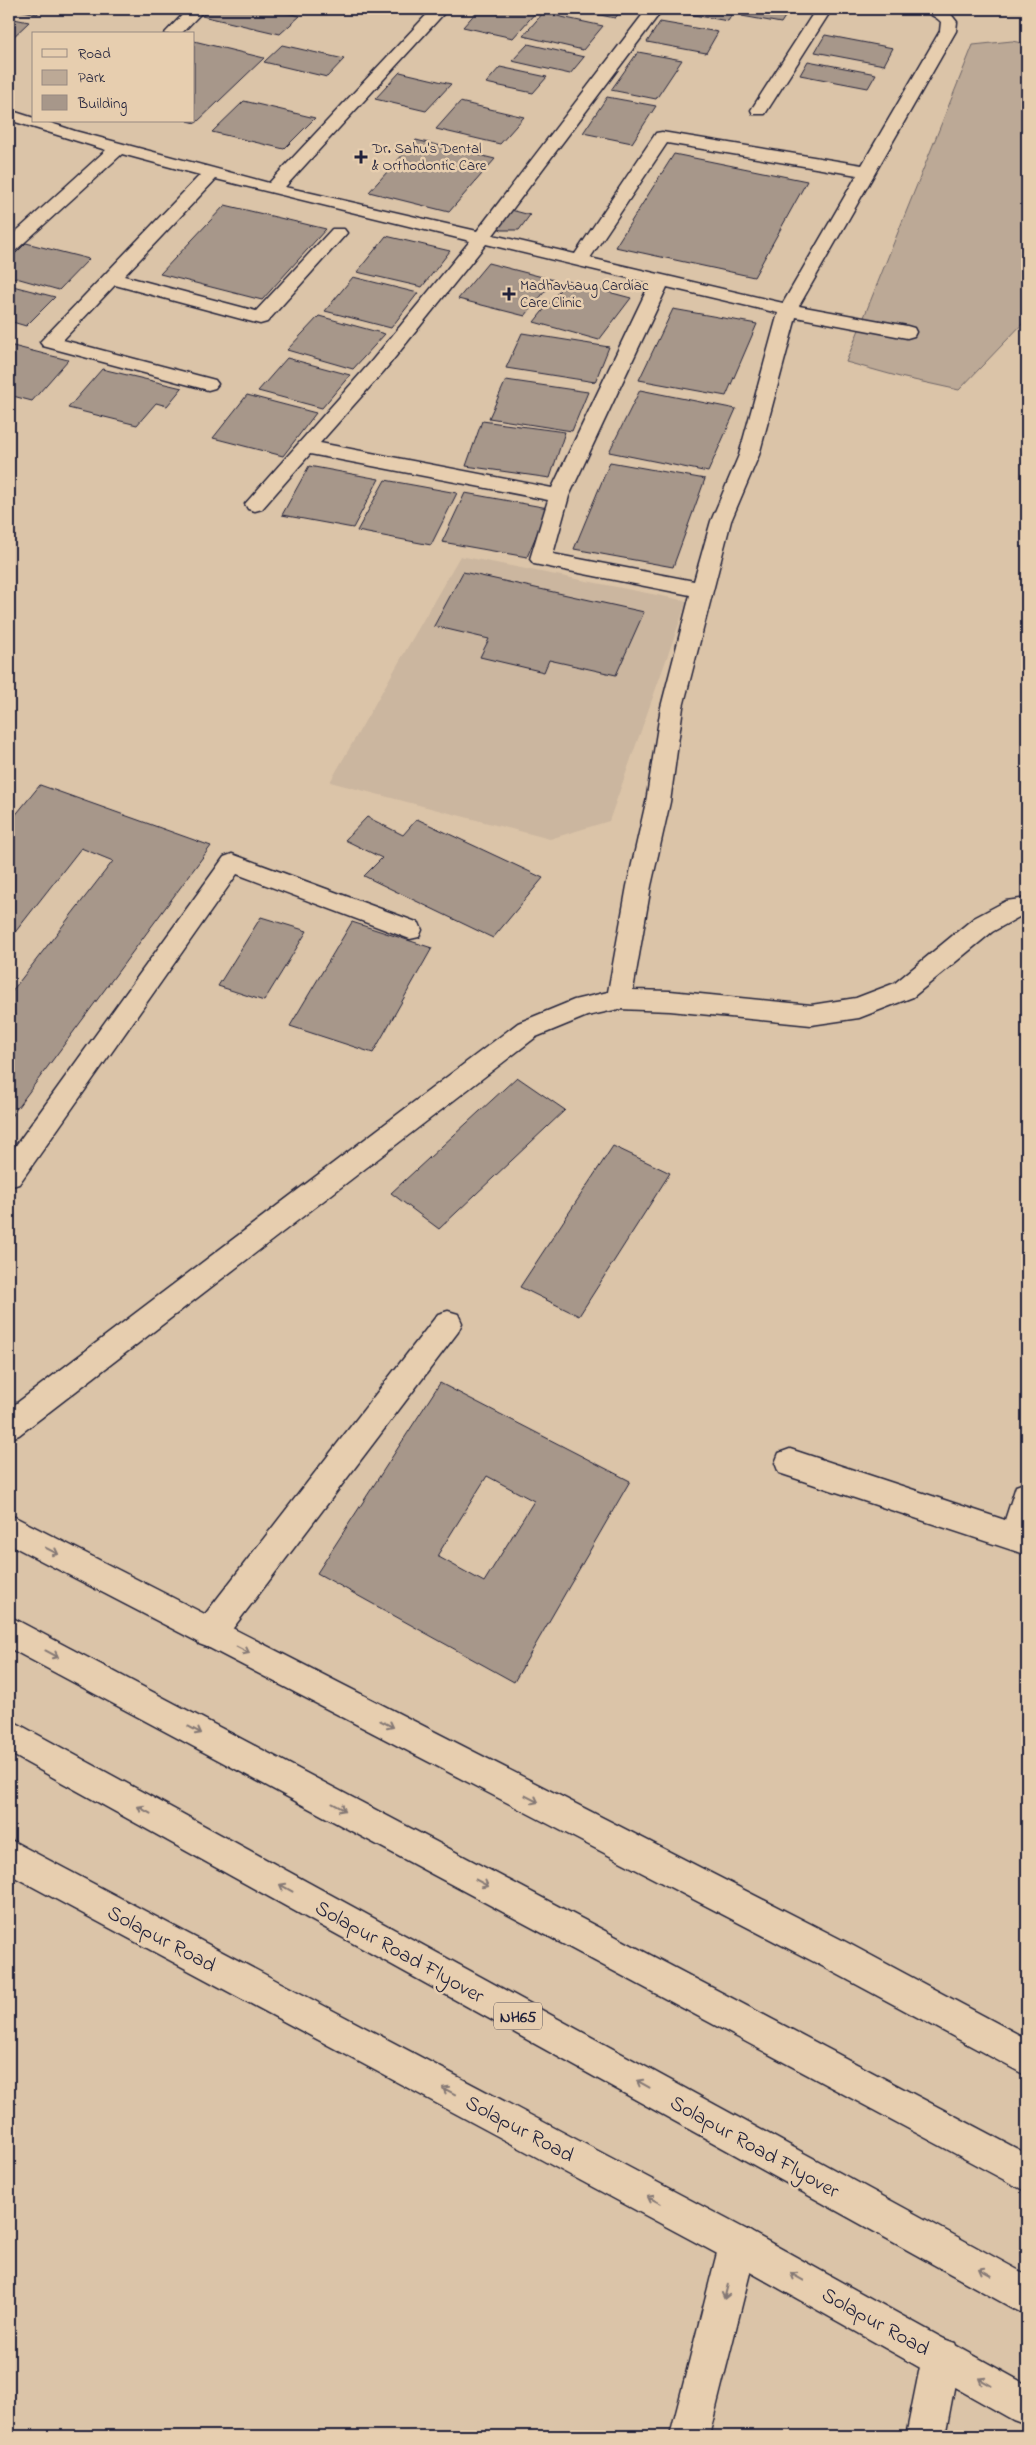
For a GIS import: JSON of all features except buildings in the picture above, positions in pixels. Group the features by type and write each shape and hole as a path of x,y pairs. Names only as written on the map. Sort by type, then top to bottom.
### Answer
{"main road":[{"path":"174,32 197,9"},
{"path":"273,189 440,9"},
{"path":"255,504 377,367 482,238 655,9"},
{"path":"759,110 824,9"},
{"path":"619,999 639,886 658,802 672,707 721,521 749,455 788,310 948,31 949,22 942,12 932,9"},
{"path":"9,115 69,134 115,152"},
{"path":"69,134 81,122"},
{"path":"18,135 213,172 273,189 788,310 907,332"},
{"path":"580,260 662,137 867,171"},
{"path":"9,247 115,152"},
{"path":"208,384 50,342 213,172"},
{"path":"111,278 260,318 338,233"},
{"path":"661,280 559,496 541,559 702,590"},
{"path":"306,447 559,496"},
{"path":"9,1176 232,863 410,930"},
{"path":"9,1426 527,1030 583,1007 619,999 670,1001 811,1015 859,1008 904,990 982,926 1016,908 1027,907"},
{"path":"210,1632 448,1323"},
{"path":"790,1463 1022,1539 1027,1496"},
{"path":"9,1528 834,1954 1027,2058"},
{"path":"9,1631 1027,2174"},
{"name":"Solapur Road Flyover","path":"9,1736 1027,2296"},
{"name":"Solapur Road","path":"9,1856 738,2245 1027,2406"},
{"path":"689,2436 738,2245"},
{"path":"925,2436 941,2357"}],"shaded area":[{"path":"460,556 687,601 609,821 550,839 330,782"}],"green space":[{"path":"1012,41 1027,44 1027,319 959,390 900,377 846,362 973,45"}],"place":[{"name":"Dr. Sahu's Dental & Orthodontic Care","path":"361,157"},
{"name":"Madhavbaug Cardiac Care Clinic","path":"509,294"}]}
